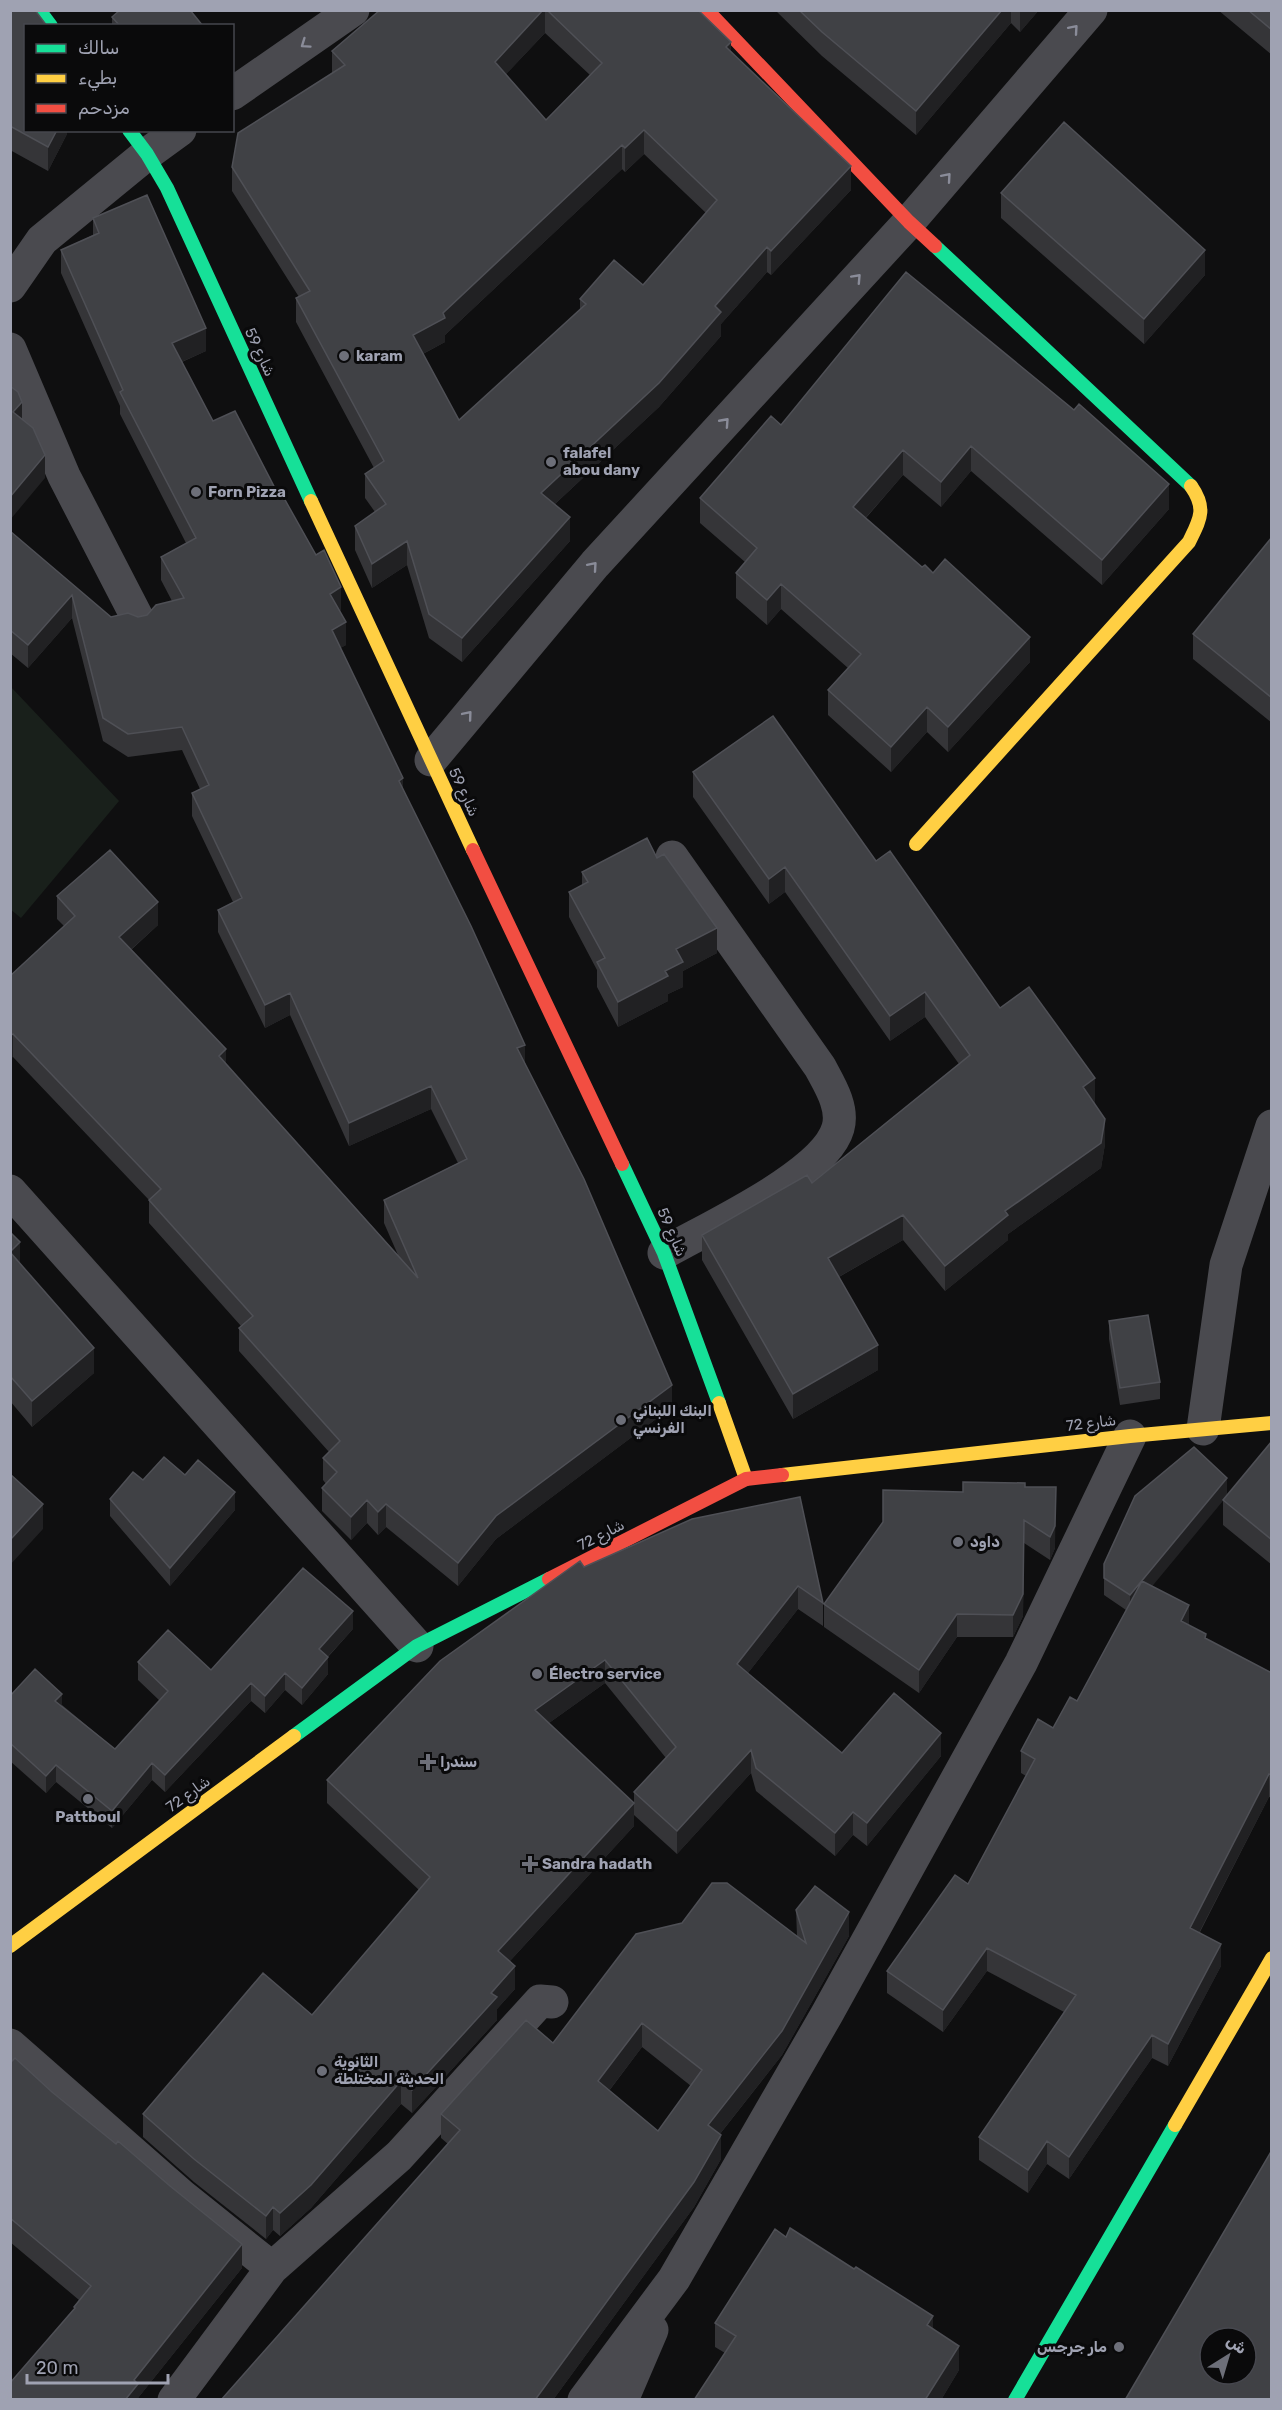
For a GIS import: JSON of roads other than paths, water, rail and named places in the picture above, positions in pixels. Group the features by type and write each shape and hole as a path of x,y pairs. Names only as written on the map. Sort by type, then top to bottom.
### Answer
{"street":[{"path":"39,10 50,24"},
{"path":"234,93 353,10"},
{"path":"707,10 909,222 1189,482 1202,500 1201,518 1189,542 916,844"},
{"path":"431,760 594,564 909,222 1091,10"},
{"path":"10,286 42,240 138,142 173,132"},
{"name":"شارع 59","path":"138,142 167,188 431,760 664,1252 746,1479"},
{"path":"10,349 64,476 139,621"},
{"path":"664,1252 790,1182 828,1150 839,1126 837,1102 820,1066 672,857"},
{"path":"1203,1429 1226,1265 1272,1126"},
{"path":"10,1191 417,1646"},
{"name":"شارع 72","path":"10,1946 417,1646 746,1479 1130,1436 1272,1423"},
{"path":"584,2400 674,2279 827,2014 1021,1663 1130,1436"},
{"path":"1015,2400 1272,1958"},
{"path":"174,2400 272,2268 399,2156 540,2001 552,2002"},
{"path":"10,2045 182,2196 272,2268"},
{"path":"622,2400 674,2279"}],"place":[{"name":"karam","path":"344,356"},
{"name":"falafel abou dany","path":"551,462"},
{"name":"Forn Pizza","path":"196,492"},
{"name":"البنك اللبناني الفرنسي","path":"621,1420"},
{"name":"داود","path":"958,1542"},
{"name":"Électro service","path":"537,1674"},
{"name":"سندرا","path":"428,1762"},
{"name":"Pattboul","path":"88,1799"},
{"name":"Sandra hadath","path":"530,1864"},
{"name":"الثانوية الحديثة المختلطة","path":"322,2071"},
{"name":"مار جرجس","path":"1119,2347"}]}
